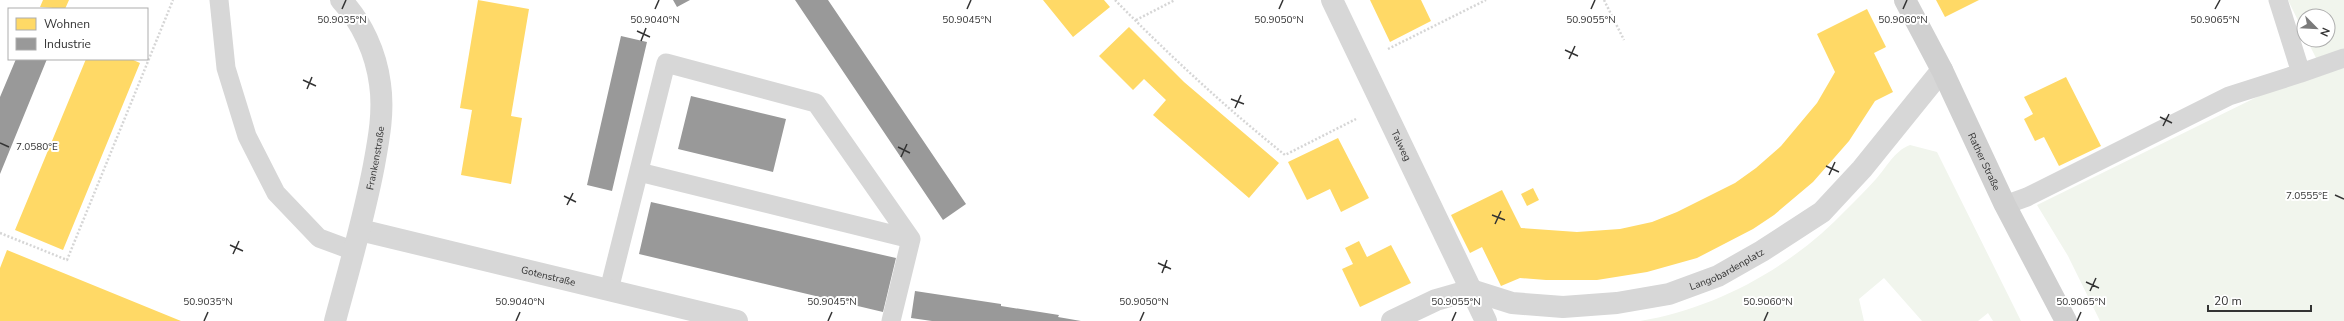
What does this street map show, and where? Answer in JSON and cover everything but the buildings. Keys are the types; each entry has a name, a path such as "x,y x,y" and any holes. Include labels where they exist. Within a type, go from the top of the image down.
{"street":[{"name":"Frankenstraße","path":"335,321 360,230 379,138 382,110 380,84 374,58 364,30 350,9 341,0"},
{"name":"Talweg","path":"1332,0 1471,290"},
{"name":"Rather Straße","path":"1905,0 1942,70 2005,205 2066,321"},
{"name":"Langobardenplatz","path":"1471,290 1512,303 1563,307 1617,303 1669,294 1718,276 1762,251 1822,212 1862,169 1942,70"},
{"name":"Gotenstraße","path":"360,230 737,321"},
{"path":"1392,321 1436,300 1471,290 1486,321"}],"lane":[{"path":"219,0 226,68 247,136 276,193 319,238 354,251"},
{"path":"2278,0 2300,73"},
{"path":"2005,205 2027,197 2229,96 2344,58"},
{"path":"609,290 666,63 816,103 911,239 891,321"},
{"path":"639,172 911,239"}],"path":[{"path":"0,233 67,260 173,0"},
{"path":"1116,0 1168,53 1238,117 1285,155 1383,105"},
{"path":"1136,20 1175,0"},
{"path":"1362,62 1486,0"},
{"path":"1604,0 1624,40"}],"shaded area":[{"path":"2288,0 2344,0 2344,321 2100,321 2068,256 2037,205 2320,66 2311,48 2336,48 2336,8 2296,8 2296,16"},
{"path":"1910,145 1937,152 2021,321 1993,321 1988,313 1978,321 1922,321 1884,278 1859,299 1864,321 1640,321 1669,315 1726,295 1752,282 1778,266 1803,249 1826,230 1873,183 1895,155"}]}
